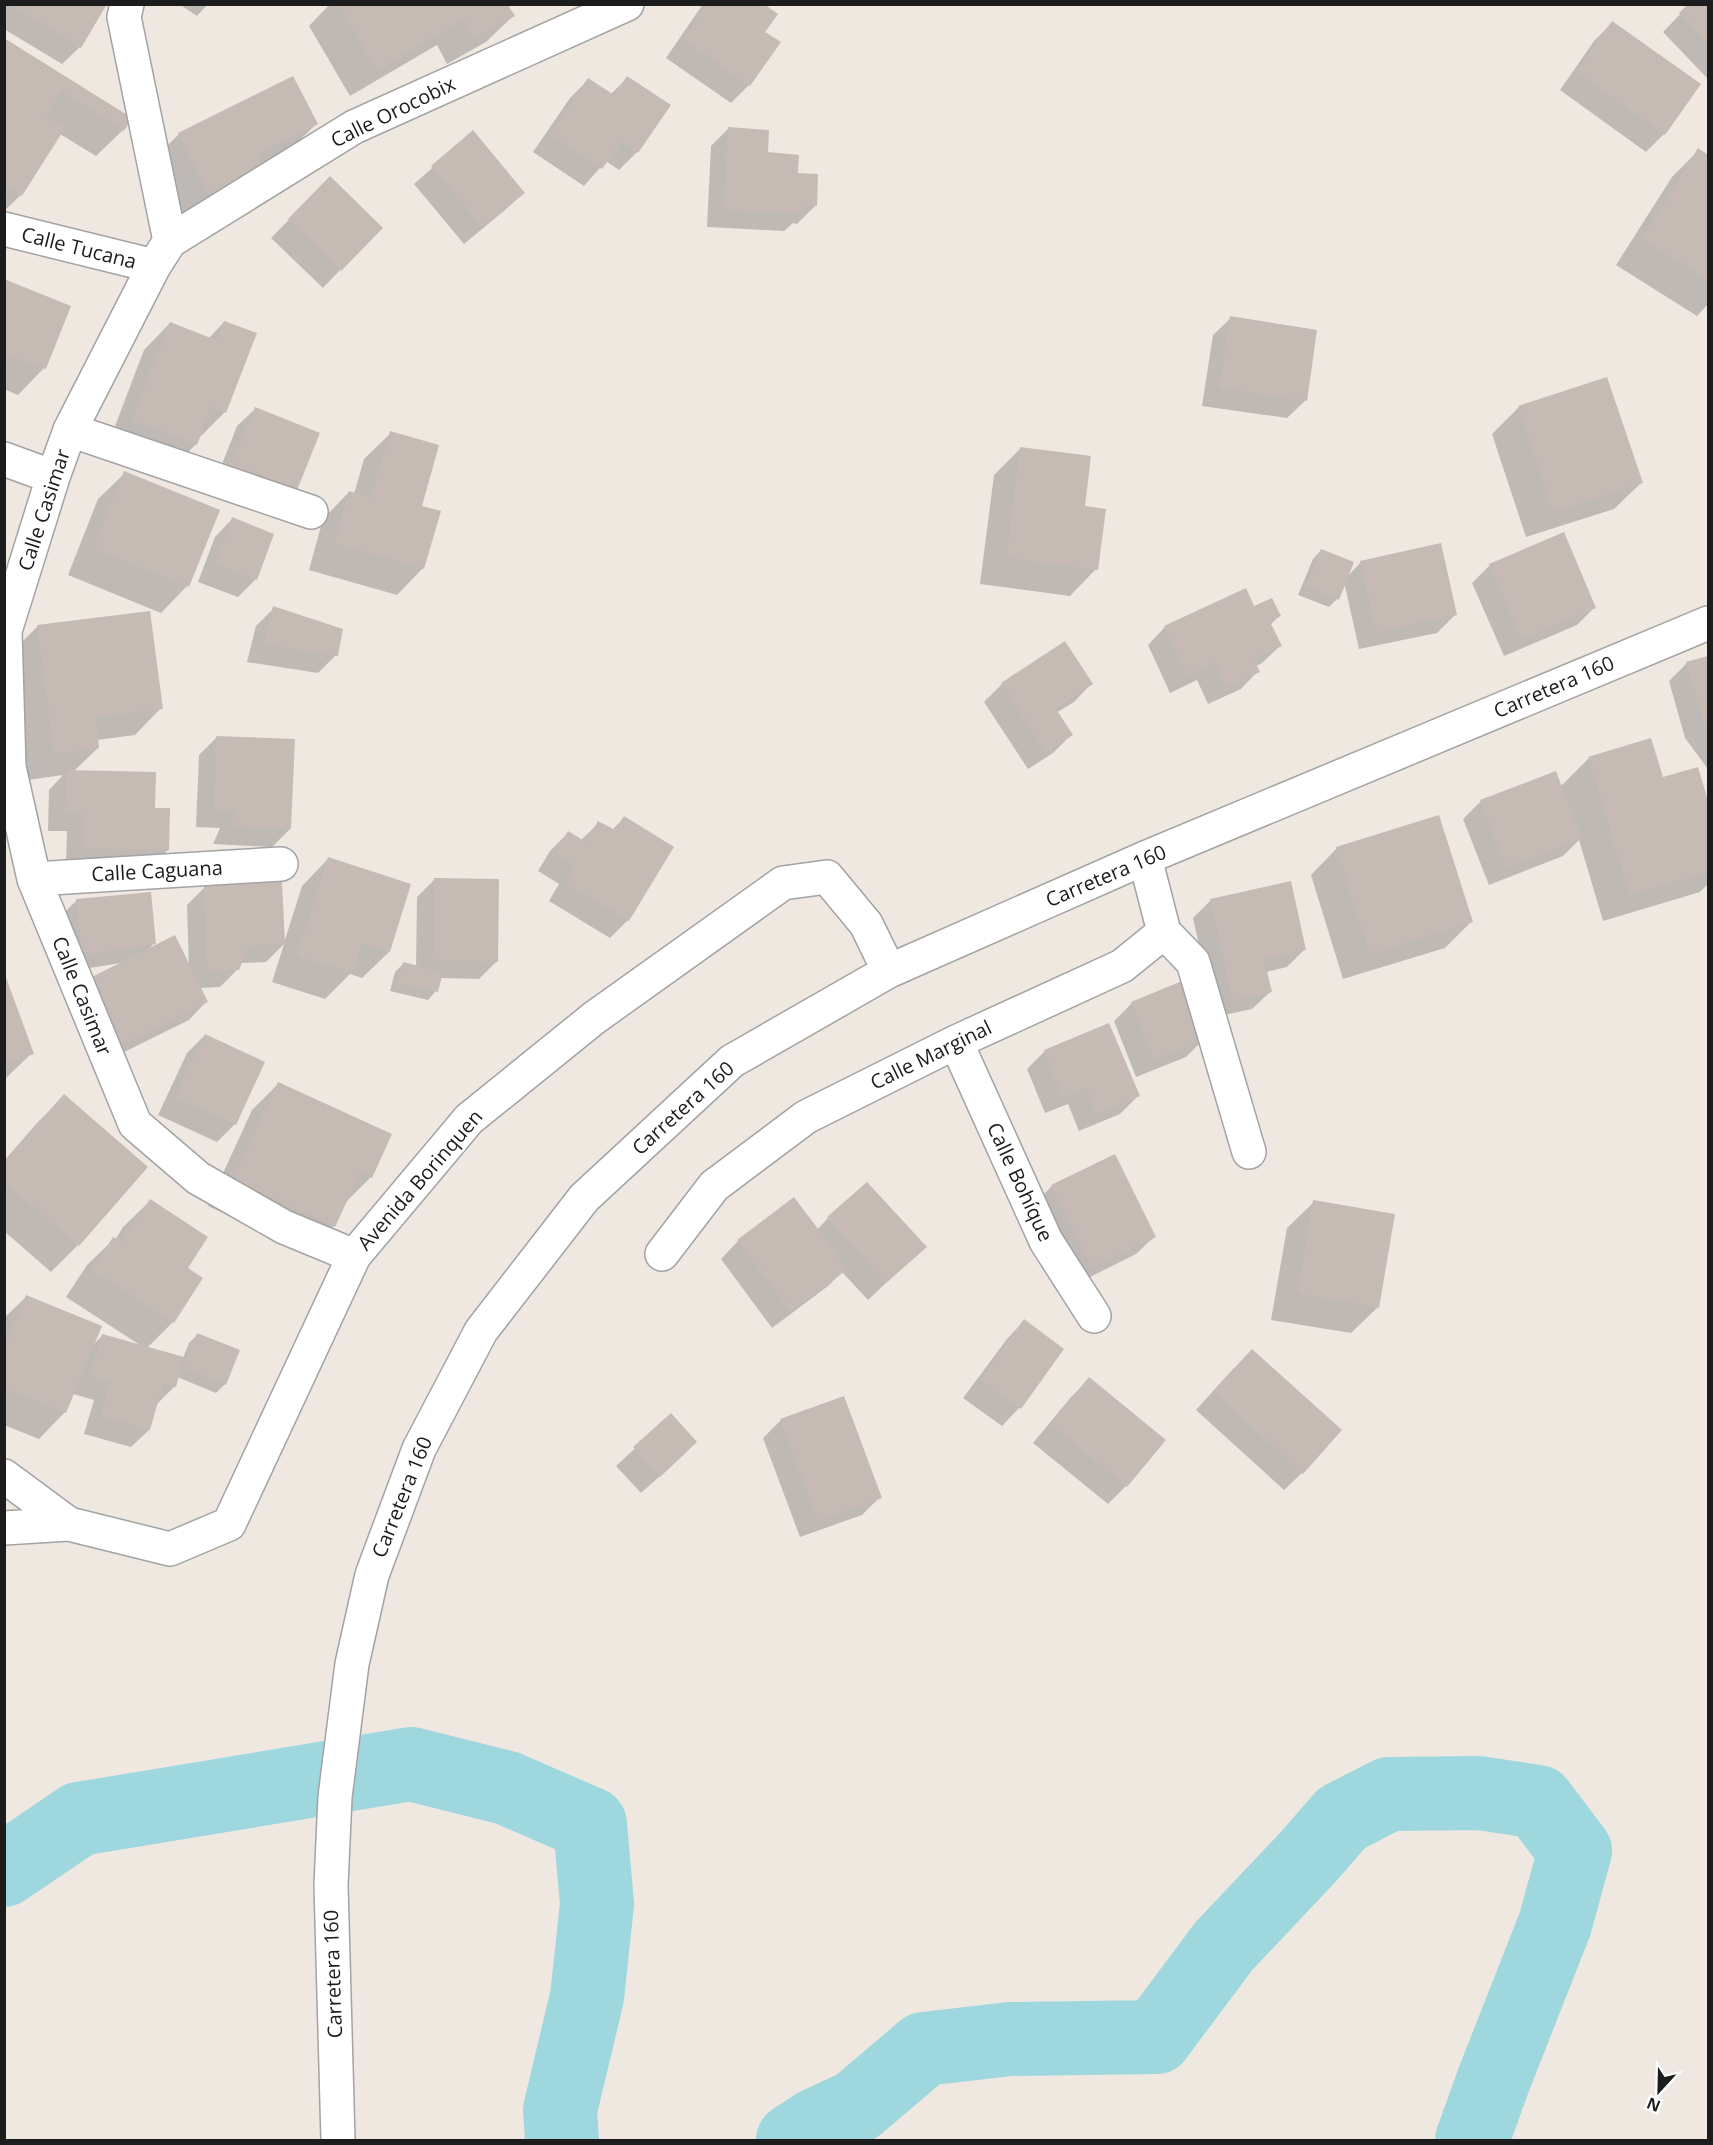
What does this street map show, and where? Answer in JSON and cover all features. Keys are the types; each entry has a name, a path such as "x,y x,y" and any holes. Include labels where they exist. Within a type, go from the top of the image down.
{"street":[{"path":"127,4 124,17 162,254"},
{"name":"Calle Orocobix","path":"162,254 354,127 627,4"},
{"name":"Calle Tucana","path":"4,230 162,254"},
{"name":"Calle Casimar","path":"162,254 70,430 5,631 7,767 34,879 135,1124 198,1178 284,1227 354,1256"},
{"path":"70,430 312,512"},
{"path":"4,459 53,477"},
{"name":"Carretera 160","path":"338,2140 331,1885 335,1797 352,1664 372,1575 419,1449 480,1331 584,1198 732,1061 889,971 1145,858 1708,623"},
{"path":"1145,858 1164,932 1193,962 1249,1152"},
{"name":"Calle Caguana","path":"34,879 281,864"},
{"name":"Avenida Borinquen","path":"4,1528 69,1524 170,1549 229,1524 354,1256 469,1119 594,1018 783,883 827,877 866,924 889,971"},
{"name":"Calle Marginal","path":"662,1254 714,1186 806,1117 956,1042 1122,966 1164,932"},
{"name":"Calle Bohíque","path":"956,1042 1046,1242 1095,1316"},
{"path":"4,1476 69,1524"}],"building":[{"path":"10,4 107,4 81,48"},
{"path":"707,4 764,4 778,14 765,32 781,42 750,86 683,40"},
{"path":"1688,4 1708,4 1708,43 1679,13"},
{"path":"339,5 508,5 515,16 474,39 464,20 377,70"},
{"path":"1612,21 1701,84 1665,135 1576,72"},
{"path":"4,38 132,118 124,131 61,91 46,116 65,128 22,196 4,184"},
{"path":"293,76 318,124 256,155 263,170 210,196 178,133"},
{"path":"627,76 671,105 638,153 622,142 602,169 550,134 588,78 614,95"},
{"path":"728,127 769,130 768,152 799,155 798,173 818,174 817,206 804,206 804,214 724,210"},
{"path":"473,130 525,193 482,227 431,166"},
{"path":"1698,148 1708,155 1708,280 1642,239"},
{"path":"330,176 383,228 341,271 288,219"},
{"path":"4,279 71,306 46,369 10,355 4,369"},
{"path":"1230,316 1317,330 1307,401 1219,388"},
{"path":"224,321 257,333 226,413 211,407 197,445 132,420 170,322 216,340"},
{"path":"1607,377 1643,483 1553,512 1518,406"},
{"path":"255,407 320,433 295,495 229,469"},
{"path":"390,431 439,445 422,506 441,511 424,569 334,543 349,491 371,497"},
{"path":"1020,447 1091,456 1085,506 1106,509 1098,570 1006,558"},
{"path":"124,471 220,510 189,587 93,548"},
{"path":"232,517 274,534 257,580 215,564"},
{"path":"1564,532 1596,608 1522,640 1489,564"},
{"path":"1441,543 1457,615 1376,632 1360,561"},
{"path":"1321,549 1354,562 1339,600 1306,586"},
{"path":"1246,588 1254,606 1272,598 1281,616 1270,622 1282,646 1254,659 1260,672 1226,688 1215,663 1188,676 1164,626"},
{"path":"273,606 343,629 338,656 264,645"},
{"path":"150,611 163,709 96,717 99,748 54,754 37,625"},
{"path":"1065,641 1093,684 1056,709 1073,735 1046,752 1001,683"},
{"path":"1708,656 1708,728 1703,720 1686,662"},
{"path":"216,736 295,739 291,829 230,826 236,811 214,810"},
{"path":"1651,738 1663,777 1698,767 1708,801 1708,872 1630,895 1588,757"},
{"path":"66,770 156,772 155,808 170,808 169,850 84,849 84,814 65,814"},
{"path":"1556,771 1582,839 1507,868 1480,800"},
{"path":"1439,815 1473,922 1370,954 1336,847"},
{"path":"624,816 674,847 629,921 566,883 576,866 555,853 568,831 586,842 598,821 615,830"},
{"path":"328,857 411,884 390,952 362,944 353,973 297,956"},
{"path":"434,878 499,879 498,962 433,960"},
{"path":"1291,881 1306,950 1264,959 1272,992 1233,1001 1210,899"},
{"path":"282,882 285,944 249,946 239,970 207,971 204,885"},
{"path":"151,892 156,944 82,955 76,899"},
{"path":"175,935 208,1002 122,1045 88,979"},
{"path":"403,962 443,972 438,992 398,983"},
{"path":"4,972 34,1054 4,1064"},
{"path":"1182,981 1205,1040 1154,1060 1131,1002"},
{"path":"1109,1023 1140,1096 1096,1115 1086,1088 1063,1097 1044,1050"},
{"path":"205,1034 265,1062 236,1125 175,1097"},
{"path":"278,1082 392,1134 372,1178 360,1173 335,1227 233,1179"},
{"path":"64,1094 148,1167 79,1246 4,1182 4,1162"},
{"path":"1115,1154 1156,1237 1092,1268 1051,1185"},
{"path":"867,1182 927,1247 886,1283 827,1217"},
{"path":"794,1197 848,1269 791,1311 737,1240"},
{"path":"150,1199 208,1237 188,1268 203,1278 174,1323 92,1270 113,1237 122,1242"},
{"path":"1313,1200 1395,1214 1379,1308 1297,1293"},
{"path":"26,1295 102,1326 66,1413 4,1388 4,1348"},
{"path":"1024,1319 1064,1349 1021,1409 980,1380"},
{"path":"197,1333 240,1350 226,1385 183,1368"},
{"path":"102,1334 184,1357 176,1387 163,1384 150,1430 101,1416 110,1382 90,1376"},
{"path":"1252,1349 1342,1430 1303,1474 1213,1391"},
{"path":"1089,1377 1166,1440 1127,1487 1050,1424"},
{"path":"844,1396 882,1498 818,1521 780,1419"},
{"path":"671,1413 697,1442 660,1477 633,1447"}],"waterway":[{"path":"4,1870 79,1819 411,1764 507,1788 590,1824 597,1904 587,1997 560,2110 562,2140"},
{"path":"793,2140 816,2125 857,2106 924,2049 1010,2039 1156,2037 1224,1946 1342,1818 1389,1794 1479,1793 1538,1802 1575,1851 1555,1924 1472,2140"}]}
